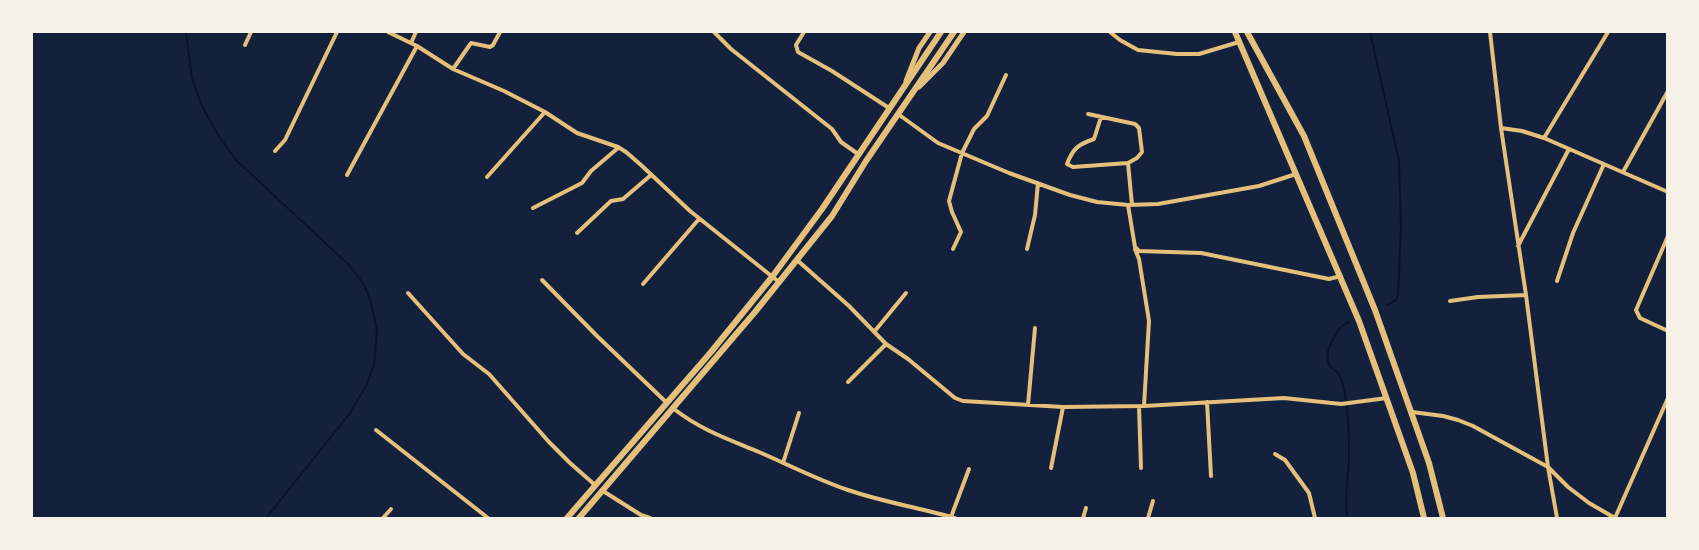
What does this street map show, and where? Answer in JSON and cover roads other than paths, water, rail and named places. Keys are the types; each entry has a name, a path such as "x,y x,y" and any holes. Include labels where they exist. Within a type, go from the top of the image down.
{"main road":[{"path":"567,519 772,277 822,209 941,32"},
{"path":"579,519 674,409 832,216 866,161 954,32"},
{"path":"1234,32 1359,321 1413,473 1424,519"},
{"path":"1247,32 1304,136 1375,310 1430,463 1443,519"}],"street":[{"path":"245,45 251,32"},
{"path":"275,151 285,140 337,32"},
{"path":"388,32 417,46 453,69 545,112 577,133 618,147 632,157 699,219 779,282"},
{"path":"411,43 416,32"},
{"path":"453,69 471,43 490,47 500,32"},
{"path":"714,32 749,64 832,129 841,142 858,154"},
{"path":"804,32 796,45 798,52 889,108"},
{"path":"904,86 928,32"},
{"path":"913,92 943,63 964,32"},
{"path":"1110,32 1138,50 1177,54 1199,54 1239,42"},
{"path":"1544,138 1608,32"},
{"path":"1491,33 1501,128 1557,519"},
{"path":"347,175 417,46"},
{"path":"953,249 962,232 949,201 962,153 974,129 987,116 1006,75"},
{"path":"1623,172 1668,91"},
{"path":"487,177 545,112"},
{"path":"898,114 938,143 1038,183 1088,200 1130,205 1158,204 1259,186 1296,174"},
{"path":"1088,114 1135,124 1138,128 1142,152 1128,163 1073,167 1067,164 1074,150 1080,144 1095,137 1101,117"},
{"path":"1501,128 1522,131 1544,138 1668,192"},
{"path":"533,208 582,183 591,171 618,147"},
{"path":"1518,247 1569,148"},
{"path":"1128,163 1135,249 1139,259 1149,321 1142,406 1141,468"},
{"path":"1557,281 1574,233 1604,164"},
{"path":"577,233 611,201 623,200 651,174"},
{"path":"1027,249 1035,215 1038,183"},
{"path":"643,284 699,219"},
{"path":"1668,236 1636,310 1642,320 1668,331"},
{"path":"1135,249 1142,252 1200,253 1329,279 1341,276"},
{"path":"797,260 849,306 886,344 955,398 963,401 1063,407 1142,406 1292,398 1341,404 1387,398"},
{"path":"542,280 667,403"},
{"path":"408,292 463,354 489,374 549,442 595,485"},
{"path":"874,332 906,293"},
{"path":"1450,302 1478,297 1526,295"},
{"path":"1028,405 1035,328"},
{"path":"848,382 886,344"},
{"path":"1412,412 1443,416 1473,426 1548,467 1582,497 1615,519 1668,398"},
{"path":"1207,402 1211,476"},
{"path":"1051,468 1063,407"},
{"path":"674,409 696,425 729,441 850,491 953,518 969,469"},
{"path":"783,463 799,413"},
{"path":"376,430 488,519"},
{"path":"1275,454 1285,460 1309,493 1315,519"},
{"path":"603,491 650,519"},
{"path":"1148,519 1153,501"},
{"path":"1083,519 1086,508"},
{"path":"383,519 391,509"}],"waterway":[{"path":"186,32 192,78 201,104 218,135 236,160 350,266 365,286 377,330 374,365 367,384 350,413 266,518"},
{"path":"1370,32 1399,161 1401,227 1398,295 1396,300 1388,305"},
{"path":"1347,518 1349,454 1344,387 1338,374 1329,365 1328,351 1333,339 1348,322"}]}
